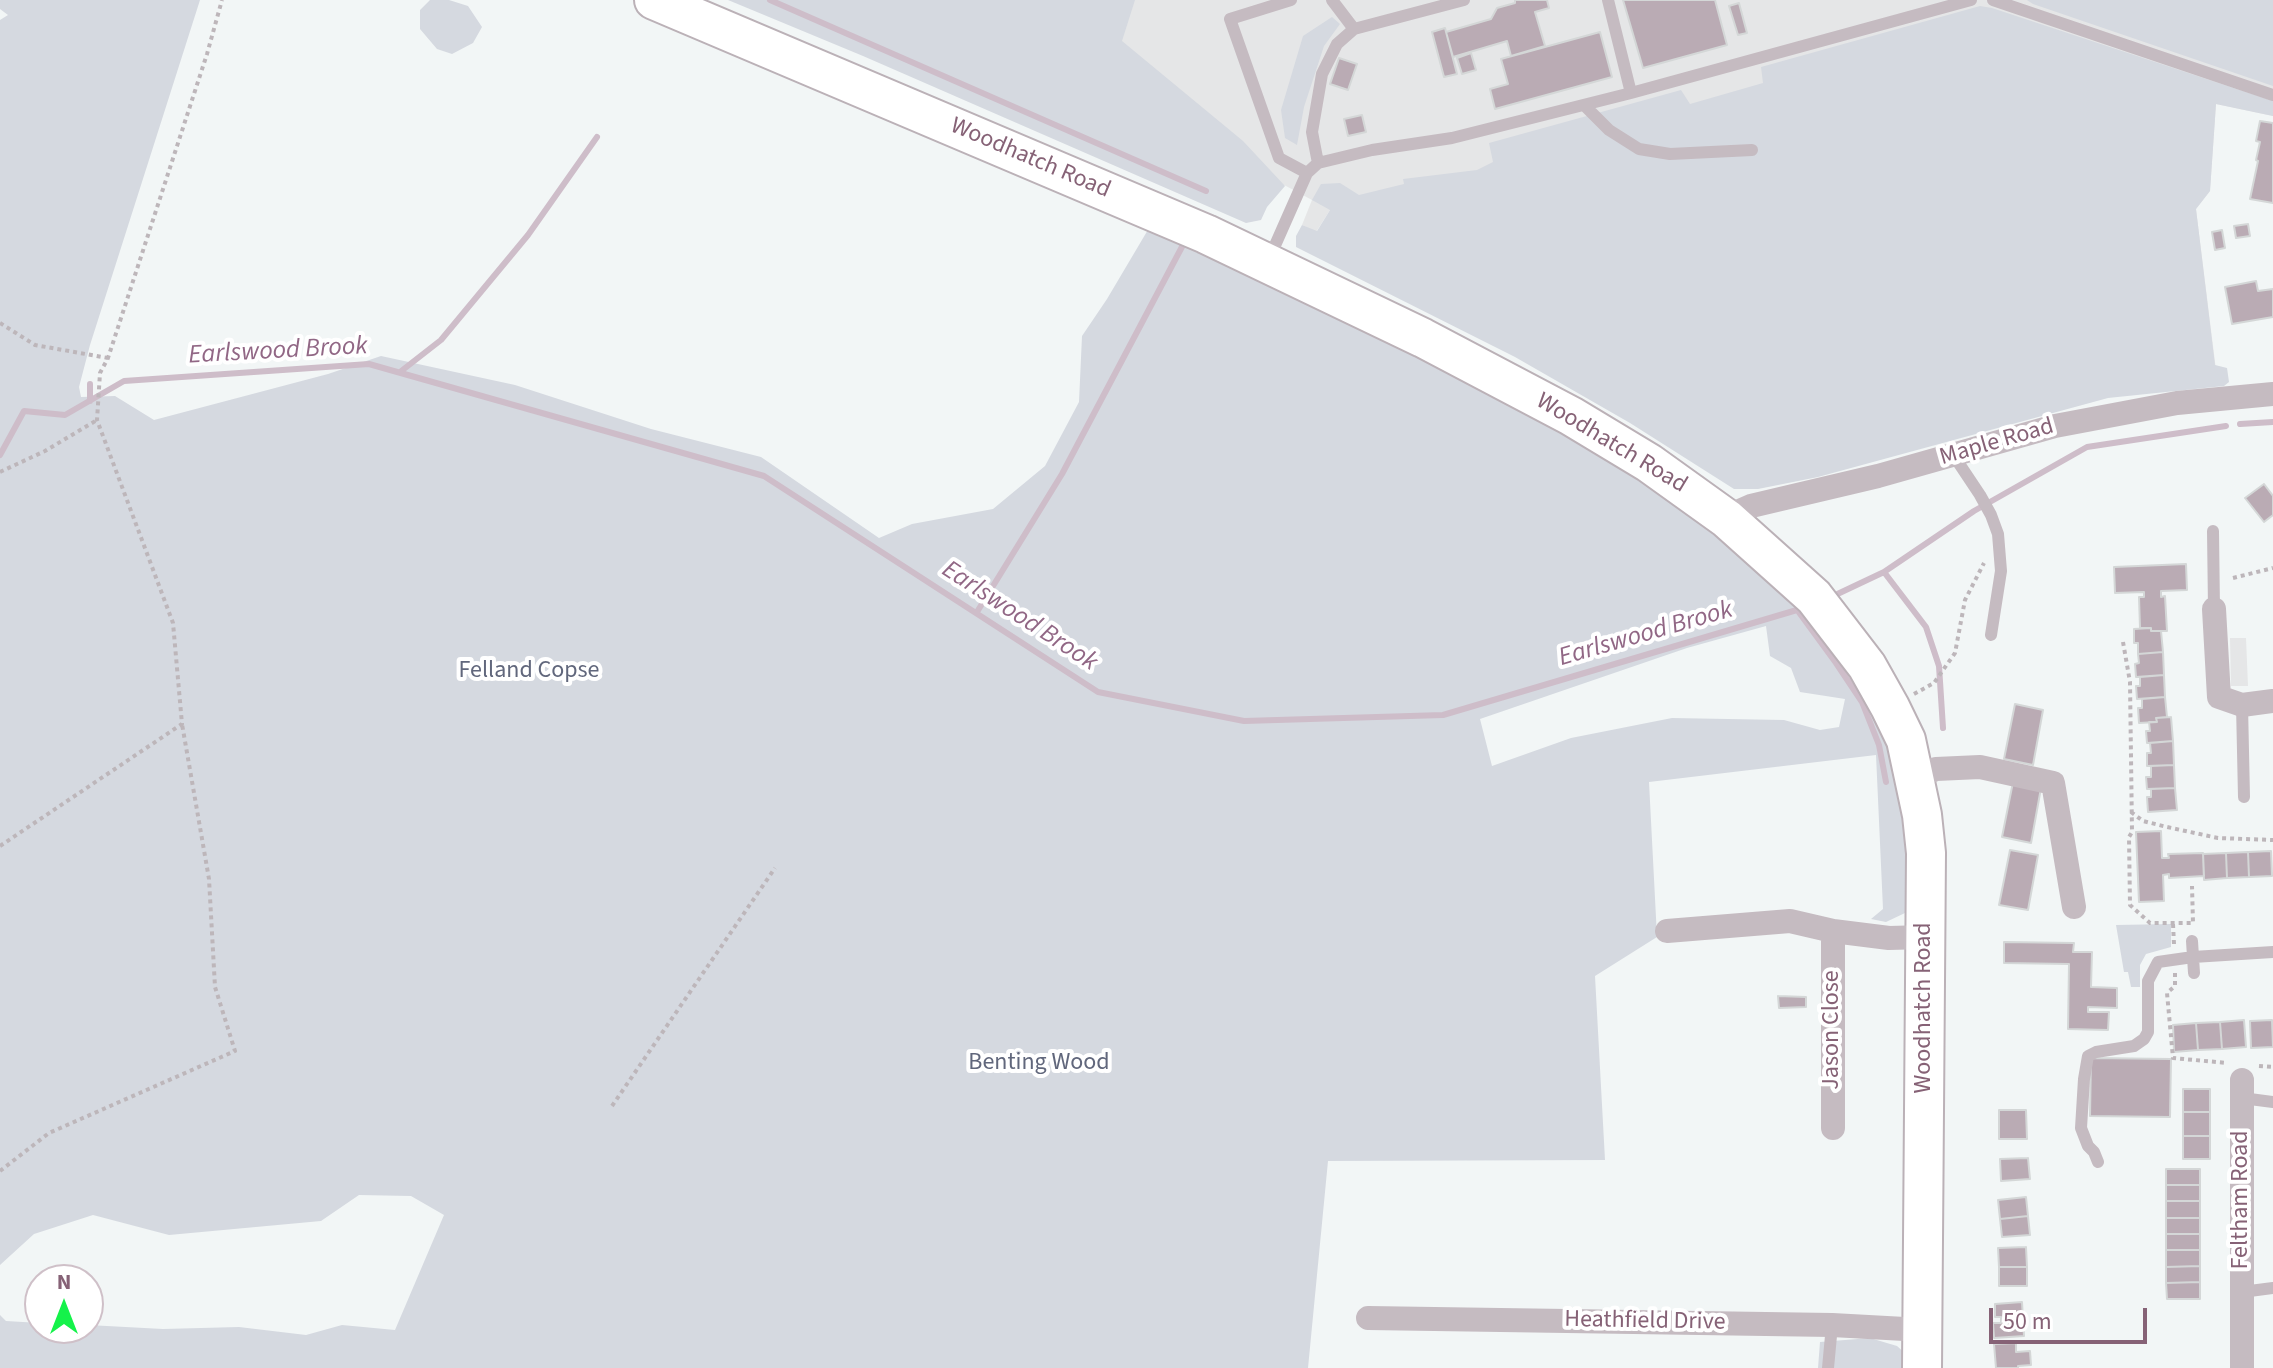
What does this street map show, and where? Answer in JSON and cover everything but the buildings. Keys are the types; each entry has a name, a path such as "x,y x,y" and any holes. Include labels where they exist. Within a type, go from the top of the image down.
{"main road":[{"name":"Woodhatch Road","path":"654,0 1206,234 1423,338 1571,416 1649,463 1727,519 1822,607 1867,666 1906,740 1915,777 1926,853 1922,1368"}],"street":[{"name":"Maple Road","path":"1727,519 1751,506 1954,456 2055,426 2177,403 2273,394"},
{"path":"2214,609 2219,697 2242,705 2273,701"},
{"path":"1915,777 1936,769 1980,767 2053,783 2074,907"},
{"path":"1667,931 1790,921 1833,931 1889,938 1926,937"},
{"name":"Jason Close","path":"1833,931 1833,1128"},
{"name":"Feltham Road","path":"2242,1077 2242,1368"},
{"name":"Heathfield Drive","path":"1368,1318 1832,1325 1923,1330"}],"lane":[{"path":"1291,0 1230,19 1279,158 1307,173"},
{"path":"1332,0 1354,29"},
{"path":"1318,163 1312,132 1322,74 1337,44 1354,29 1464,0"},
{"path":"1608,0 1631,93"},
{"path":"1267,262 1307,173 1318,163 1372,150 1452,138 1631,93 1971,0"},
{"path":"1993,0 2273,95"},
{"path":"1584,105 1609,130 1639,149 1670,154 1752,150"},
{"path":"1954,456 1980,495 1998,534 2001,571 1991,635"},
{"path":"2213,531 2214,609"},
{"path":"2242,705 2244,797"},
{"path":"2192,941 2194,973"},
{"path":"2098,1162 2081,1128 2088,1056 2134,1046 2144,1039 2148,1032 2147,990 2150,974 2158,962 2273,952"},
{"path":"2242,1077 2273,1102"},
{"path":"2242,1292 2273,1288"},
{"path":"1828,1368 1832,1325"}],"path":[{"path":"0,1171 49,1133 235,1051 215,987 209,879 182,724 173,623 97,420 100,373 108,358 222,0"},
{"path":"0,323 35,345 108,358"},
{"path":"0,472 45,451 97,420"},
{"path":"1934,683 1955,653 1965,600 1998,534"},
{"path":"2233,578 2273,568"},
{"path":"2123,642 2130,682 2130,905 2150,923 2193,923 2192,886"},
{"path":"0,846 182,724"},
{"path":"2131,812 2143,821 2192,833 2218,838 2273,840"},
{"path":"612,1106 775,868"},
{"path":"2173,924 2175,986 2167,993 2173,1058 2242,1077 2273,1067"}],"shaded area":[{"path":"789,0 2186,0 2273,28 2273,116 2216,104 2210,191 2196,209 2216,370 1330,210 1316,232 1302,225 1312,200 1286,186"},
{"path":"2230,638 2246,638 2248,686 2231,686"}],"green space":[{"path":"0,0 200,0 90,345 79,387 81,397 115,396 154,420 328,374 381,356 515,385 651,429 761,457 879,538 912,524 993,509 1045,466 1079,402 1082,336 1152,223 1618,454 1732,535 1810,615 1867,689 1900,779 1911,891 1905,913 1886,922 1871,919 1883,909 1876,755 1649,782 1657,937 1595,976 1605,1160 1328,1161 1308,1368 0,1368 0,1315 6,1321 24,1322 24,1344 104,1344 104,1326 163,1329 239,1327 306,1335 342,1325 395,1330 444,1215 411,1196 359,1195 321,1221 169,1235 93,1215 34,1234 0,1265 0,20 8,15 0,9","holes":["1766,626 1770,656 1791,668 1800,692 1845,699 1839,727 1820,730 1784,720 1672,718 1571,738 1492,766 1480,719 1687,648"]},
{"path":"430,0 449,0 468,6 482,27 473,43 452,54 437,49 420,29 420,10"},
{"path":"728,0 1135,0 1122,41 1243,141 1285,186 1267,207 1261,220 1246,223"},
{"path":"2027,0 2273,0 2273,86 2033,4"},
{"path":"1980,6 2273,101 2273,116 2216,104 2210,191 2196,209 2215,365 2227,368 2229,382 2224,386 2108,398 1818,477 1758,489 1734,489 1630,423 1515,357 1296,247 1296,236 1302,225 1317,231 1330,210 1312,200 1321,184 1340,183 1359,195 1404,184 1403,179 1477,170 1493,162 1489,143 1681,90 1690,104 1763,83 1761,67"},
{"path":"1332,17 1340,24 1324,46 1304,107 1297,145 1285,138 1281,110 1303,36"},
{"path":"2171,924 2171,947 2146,954 2140,965 2140,987 2131,987 2128,972 2124,972 2116,925"},
{"path":"1870,1338 1897,1346 1907,1355 1910,1368 1818,1368 1820,1342"}],"waterway":[{"path":"770,0 1206,191"},
{"path":"400,372 441,340 528,235 597,137"},
{"path":"977,612 1062,474 1184,243"},
{"name":"Earlswood Brook","path":"0,455 24,411 65,415 124,381 369,364 764,476 1098,692 1244,721 1443,715 1807,607"},
{"path":"90,384 90,401"},
{"path":"2240,424 2273,422"},
{"name":"Earlswood Brook","path":"1829,598 1884,572 1974,511 2087,447 2226,426"},
{"path":"1884,572 1926,627 1939,666 1943,728"},
{"path":"1798,611 1862,702 1879,745 1886,782"}],"park label":[{"name":"Felland Copse","path":"529,672"},
{"name":"Benting Wood","path":"1039,1064"}]}
